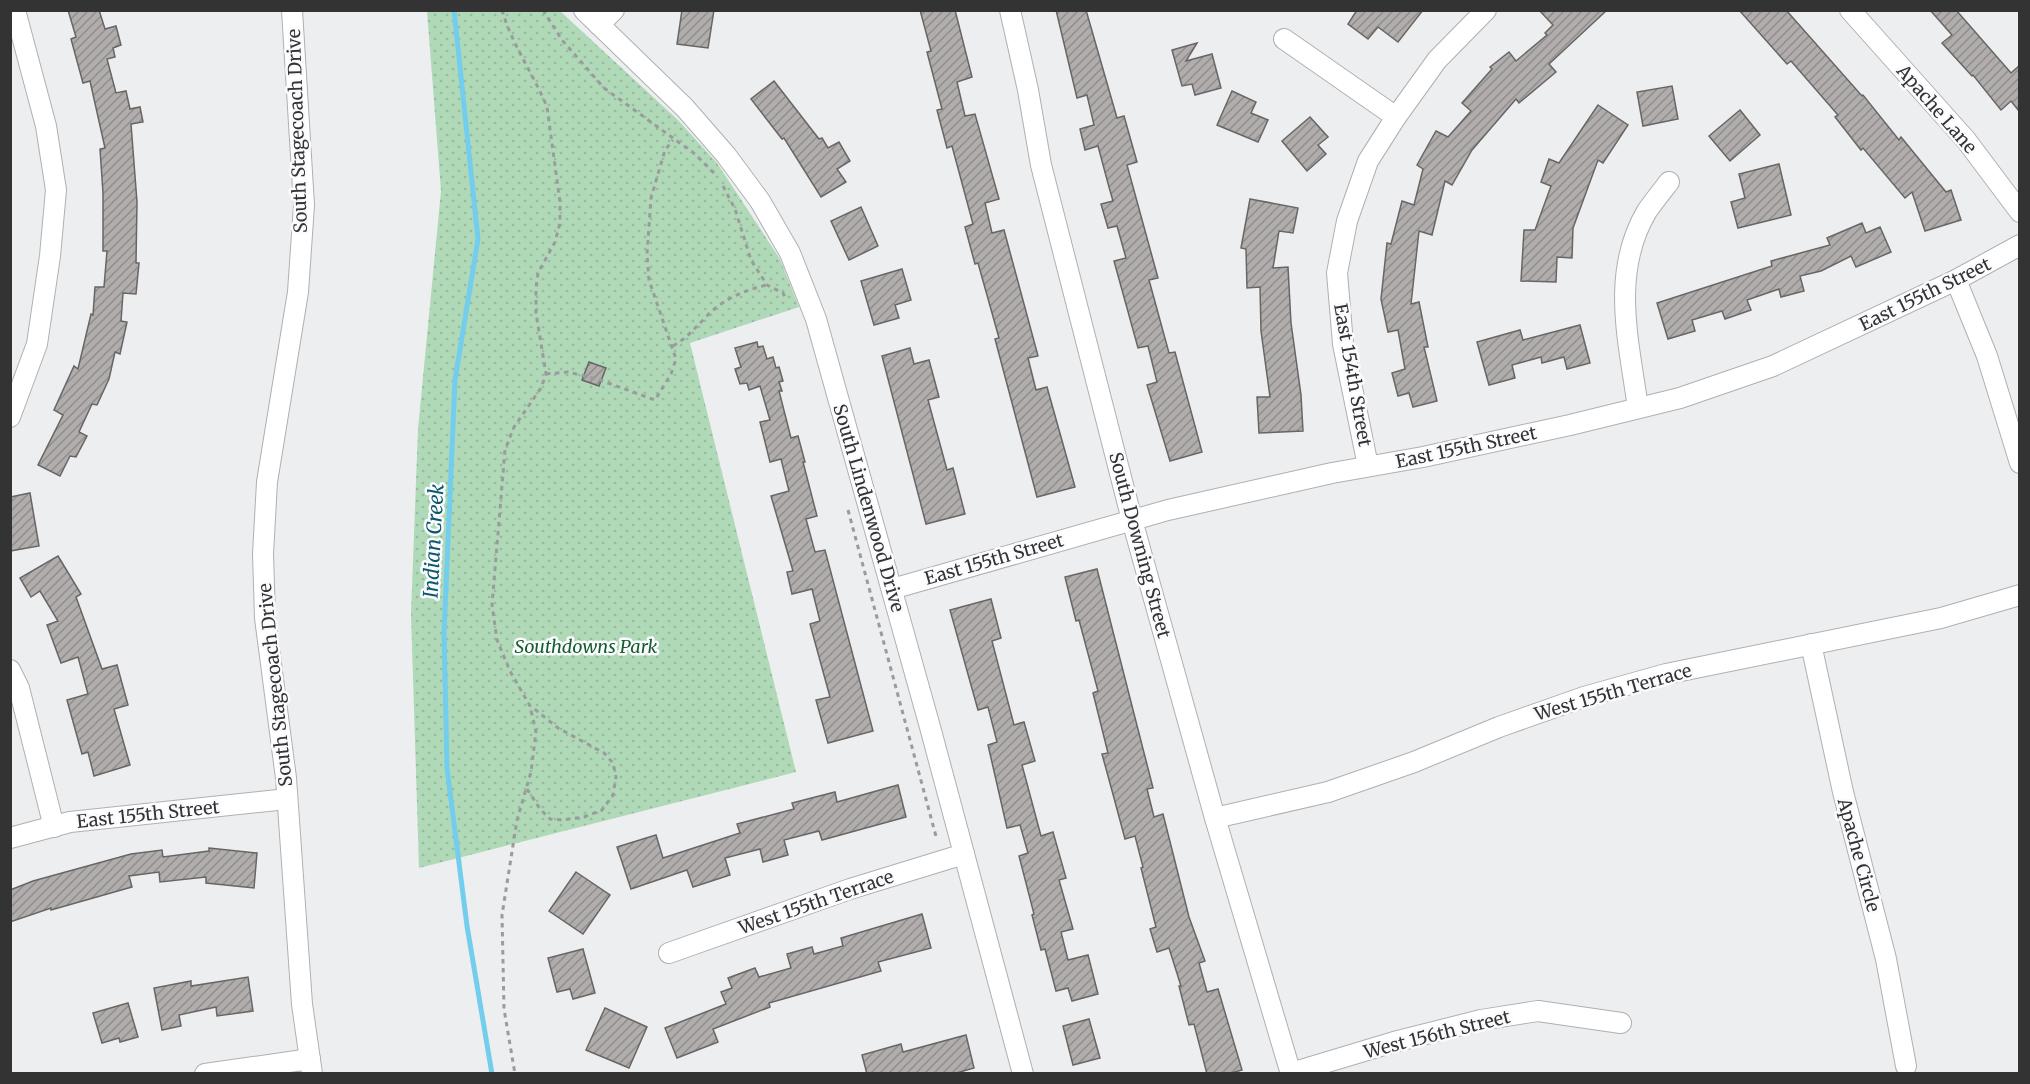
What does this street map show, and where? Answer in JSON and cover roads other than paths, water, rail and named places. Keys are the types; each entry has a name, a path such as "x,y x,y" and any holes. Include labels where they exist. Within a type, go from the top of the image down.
{"street":[{"path":"10,417 37,344 50,256 56,190 46,126 15,10"},
{"name":"South Stagecoach Drive","path":"292,10 304,206 298,292 267,482 263,554 265,618 275,685 287,799 302,1004 311,1066"},
{"name":"South Lindenwood Drive","path":"584,10 685,108 726,154 760,201 790,253 816,319 892,589 1023,1074"},
{"path":"599,25 614,10"},
{"name":"South Downing Street","path":"1010,10 1028,90 1041,165 1132,520 1215,818 1291,1073"},
{"name":"East 154th Street","path":"1368,466 1343,344 1337,273 1347,221 1368,161 1396,117 1437,60 1486,10"},
{"name":"Apache Lane","path":"1850,10 1966,140 2019,212"},
{"path":"1284,39 1396,117"},
{"path":"1638,408 1624,310 1626,266 1647,213 1669,182"},
{"name":"East 155th Street","path":"892,589 1132,520 1332,473 1423,457 1570,426 1680,398 1773,366 1956,280 2019,245"},
{"path":"1956,280 1987,356 2019,463"},
{"name":"West 155th Terrace","path":"1215,818 1328,792 1414,762 1499,727 1594,694 1666,674 1941,618 2019,596"},
{"name":"Apache Circle","path":"1811,644 1843,792 1886,960 1906,1066"},
{"path":"10,670 19,688 54,827"},
{"name":"East 155th Street","path":"10,838 70,822 287,799"},
{"name":"West 155th Terrace","path":"669,953 850,889 964,854"},
{"name":"West 156th Street","path":"1291,1073 1394,1042 1481,1020 1538,1011 1621,1023"},
{"path":"205,1074 311,1066"}],"waterway":[{"name":"Indian Creek","path":"454,10 478,239 455,380 444,633 447,768 467,926 492,1074"}],"park label":[{"name":"Southdowns Park","path":"586,646"}]}
